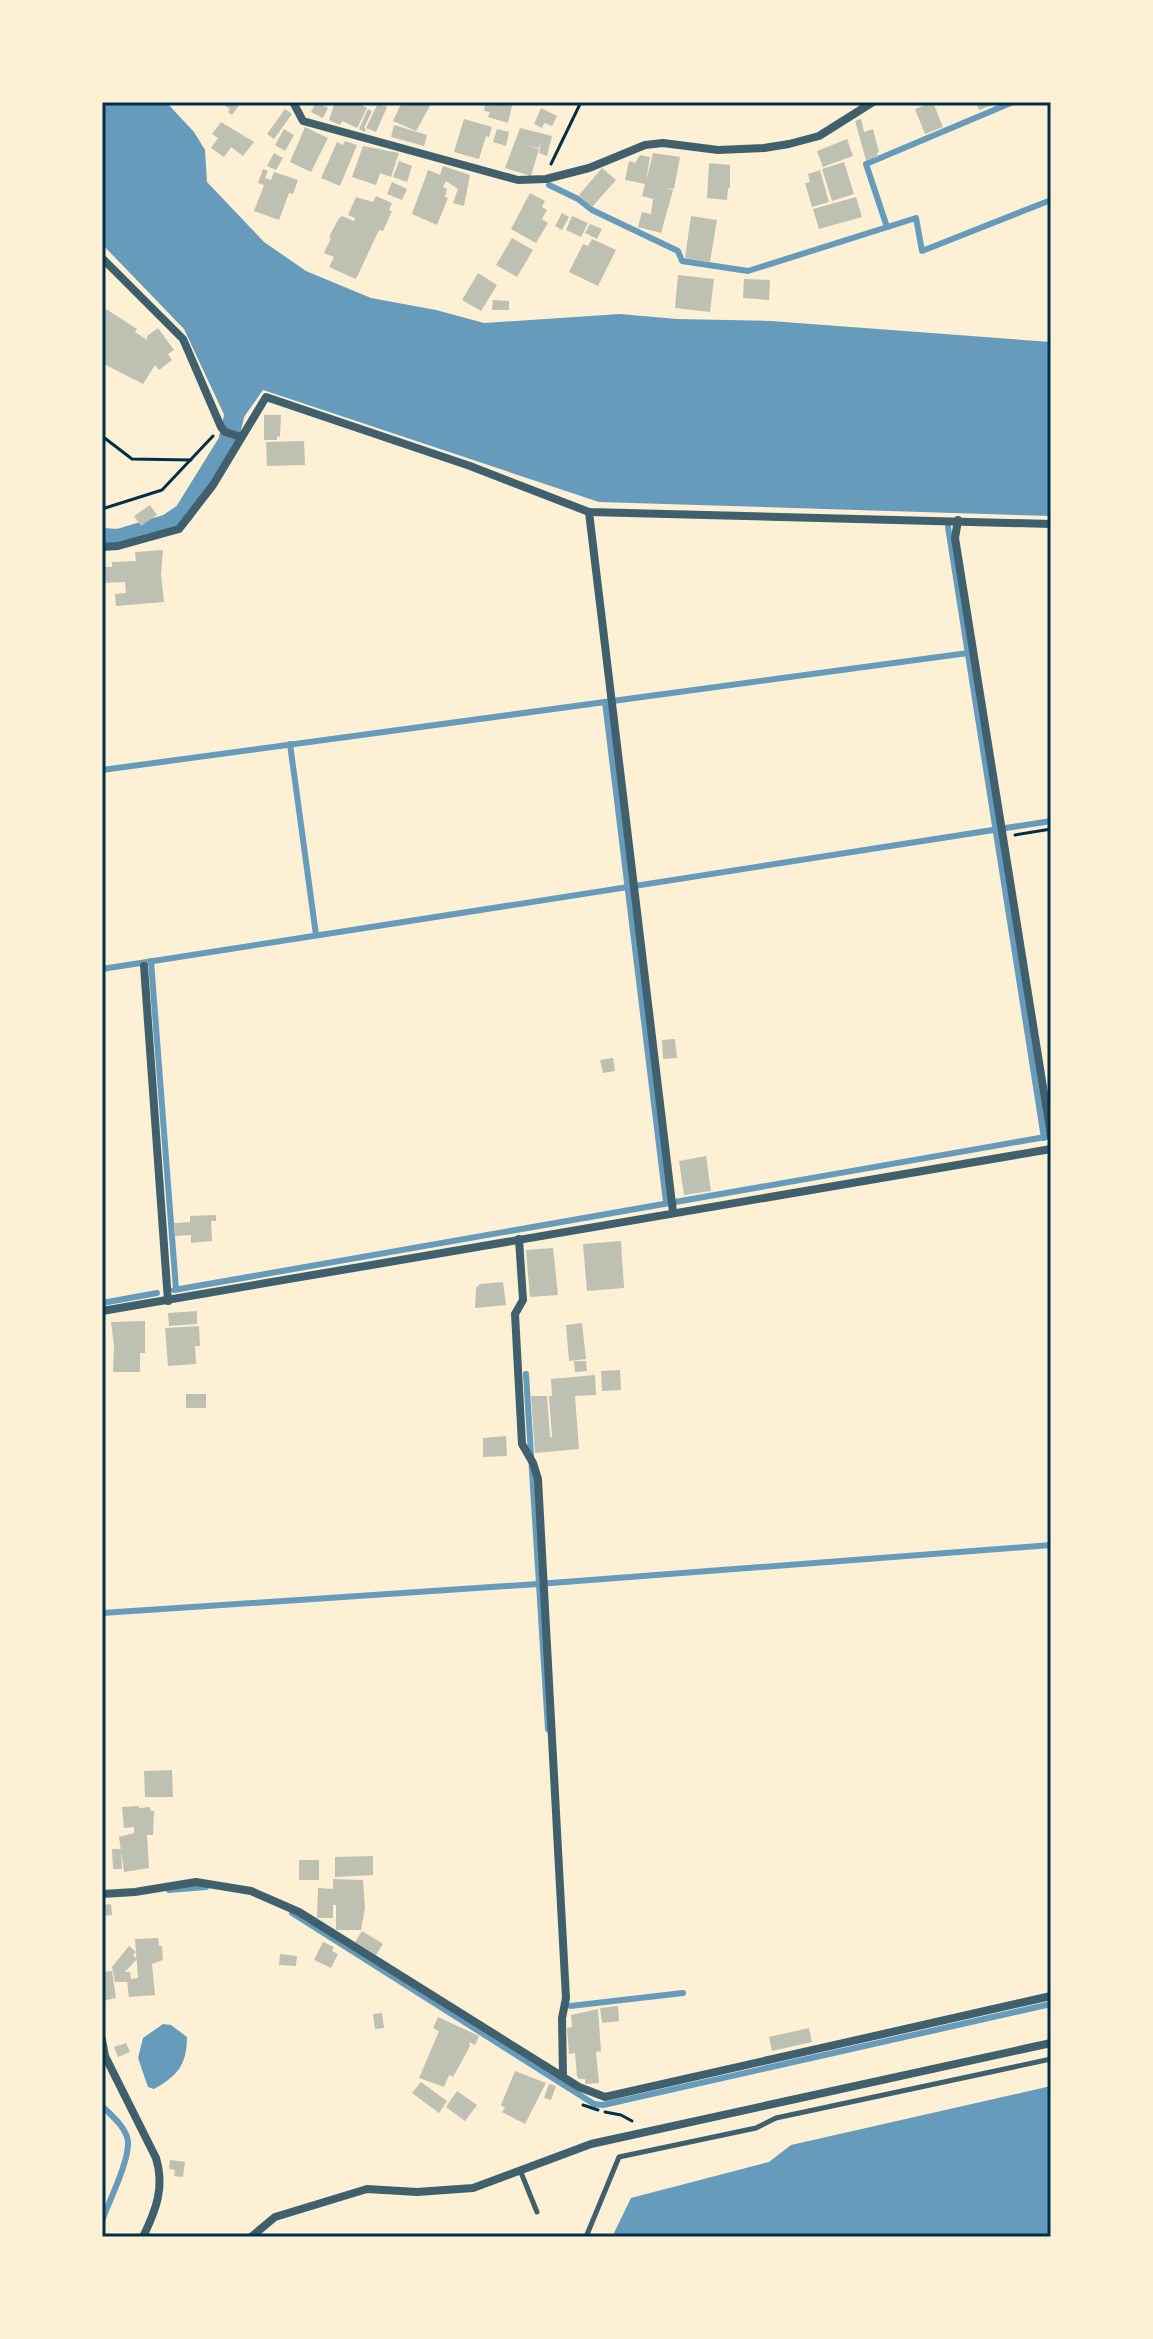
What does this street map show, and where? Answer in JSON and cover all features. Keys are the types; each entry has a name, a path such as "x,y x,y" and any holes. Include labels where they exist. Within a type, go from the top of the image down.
{"street":[{"path":"293,102 303,121 518,180 546,179 589,168 645,145 677,143 701,148 745,150 789,144 819,136 873,102"},
{"path":"102,258 183,339 223,430 238,436"},
{"path":"102,547 118,546 179,529 213,485 238,436 266,397 470,466 589,512 1051,524"},
{"path":"589,512 673,1205"},
{"path":"958,520 955,538 1051,1135"},
{"path":"144,966 168,1301"},
{"path":"102,1311 519,1239 673,1205 1051,1149"},
{"path":"519,1239 523,1300 515,1314 522,1444 538,1479 545,1590 566,1998 562,2018 563,2076"},
{"path":"102,1894 196,1882 251,1891 299,1912 579,2087 605,2097 1051,1996"},
{"path":"102,2040 105,2056 161,2174 159,2199 143,2237"},
{"path":"251,2237 275,2217 367,2189 417,2192 473,2188 591,2144 1051,2043"}],"lane":[{"path":"586,2237 619,2157 756,2128 776,2118 1051,2059"},
{"path":"520,2170 537,2212"}],"path":[{"path":"546,179 555,153 581,102"},
{"path":"102,509 162,490 223,430"},
{"path":"102,436 132,459 191,460"},
{"path":"1002,831 1051,829"},
{"path":"580,2097 581,2104 589,2108 621,2115 649,2130"}],"water":[{"path":"102,102 166,102 194,132 205,150 207,182 264,242 306,271 371,298 484,323 620,314 771,321 1051,342 1051,516 599,502 263,390 239,424 227,421 184,329 102,244"},
{"path":"163,2024 171,2025 187,2037 187,2047 179,2069 154,2089 148,2087 138,2058 143,2038"},
{"path":"1051,2086 1051,2237 612,2237 631,2198 769,2162 791,2145"}],"building":[{"path":"226,102 241,102 232,115 224,105"},
{"path":"316,102 328,108 323,118 311,112"},
{"path":"335,102 355,102 367,108 357,128 342,121 340,125 329,120"},
{"path":"402,102 432,102 416,131 393,121"},
{"path":"478,102 513,102 508,123 488,117 490,112 484,111 485,105"},
{"path":"933,102 943,127 925,134 915,109"},
{"path":"976,102 1001,102 979,110"},
{"path":"378,103 387,107 376,132 366,128"},
{"path":"541,108 557,116 552,126 544,123 542,128 534,124"},
{"path":"285,109 292,114 274,139 267,134"},
{"path":"368,109 372,111 365,132 359,129"},
{"path":"464,119 492,127 479,159 454,152"},
{"path":"861,119 864,132 873,129 878,157 866,160 855,121"},
{"path":"221,122 254,142 243,156 231,147 224,157 211,148 218,138 212,134"},
{"path":"394,125 427,135 424,146 391,137"},
{"path":"305,127 328,138 311,172 290,162"},
{"path":"520,128 552,136 547,156 539,153 541,142 539,148 526,145 539,149 531,176 505,168"},
{"path":"284,129 294,135 285,151 275,145"},
{"path":"497,129 509,132 506,146 493,142"},
{"path":"847,139 853,156 823,167 817,151"},
{"path":"345,141 357,145 340,186 321,178 337,142 343,145"},
{"path":"363,146 399,153 391,177 380,173 376,185 352,177"},
{"path":"274,153 283,158 276,170 267,166"},
{"path":"653,153 680,157 674,189 664,188 673,190 661,233 638,227 642,212 651,214 653,199 642,196 645,184 625,180 629,161 635,163 640,155 650,157 646,181"},
{"path":"399,161 412,166 407,182 393,177"},
{"path":"844,162 854,194 832,201 822,169"},
{"path":"709,163 730,165 727,200 707,198"},
{"path":"443,166 470,175 464,206 453,203 458,189 446,181 443,187 447,189 445,197 448,198 437,225 412,214 428,170 440,175"},
{"path":"602,168 616,180 592,207 579,195"},
{"path":"263,169 268,171 265,178 271,180 274,172 298,180 293,194 289,193 279,220 254,211 264,185 258,183"},
{"path":"820,170 829,202 812,207 805,183 810,182 808,174"},
{"path":"392,182 407,189 402,200 387,194"},
{"path":"530,193 545,201 542,207 547,210 542,219 548,223 536,243 511,229"},
{"path":"376,196 392,203 389,210 392,211 383,231 379,230 356,279 329,267 334,257 324,253 339,218 342,216 354,221 355,218 348,215 356,197 373,202"},
{"path":"856,197 862,217 819,229 813,209"},
{"path":"562,213 569,217 562,230 555,226"},
{"path":"572,216 588,223 581,237 566,230"},
{"path":"691,216 717,220 710,262 685,258"},
{"path":"590,224 602,229 597,239 585,233"},
{"path":"512,238 533,250 517,277 496,265"},
{"path":"592,239 616,250 598,286 569,272 583,244 588,246"},
{"path":"478,273 497,285 481,311 462,300"},
{"path":"678,275 714,279 710,312 675,308"},
{"path":"744,279 770,280 769,300 743,298"},
{"path":"493,300 509,301 509,310 492,310"},
{"path":"106,309 137,329 135,332 147,340 147,336 158,328 174,350 168,354 172,360 159,370 155,365 143,384 102,363 102,315"},
{"path":"264,415 281,415 280,437 277,436 277,440 264,440"},
{"path":"304,441 305,465 267,466 266,442"},
{"path":"150,505 157,515 141,526 134,516"},
{"path":"163,550 161,574 164,602 116,606 115,594 126,593 125,582 102,583 102,567 112,567 112,562 136,561 135,552"},
{"path":"675,1039 677,1058 663,1059 662,1040"},
{"path":"613,1058 615,1071 603,1073 600,1060"},
{"path":"706,1156 711,1191 684,1195 679,1161"},
{"path":"216,1215 216,1221 211,1221 212,1241 191,1243 191,1235 175,1236 174,1223 190,1222 190,1216"},
{"path":"621,1241 624,1288 587,1291 583,1244"},
{"path":"553,1248 558,1295 530,1297 526,1250"},
{"path":"503,1282 506,1305 475,1308 476,1288 480,1284"},
{"path":"197,1311 197,1324 169,1326 168,1313"},
{"path":"145,1321 145,1353 140,1353 140,1372 113,1372 111,1322"},
{"path":"582,1323 586,1359 569,1361 566,1325"},
{"path":"199,1326 200,1346 195,1346 196,1364 168,1366 165,1328"},
{"path":"574,1361 586,1361 587,1371 575,1372"},
{"path":"620,1370 621,1390 602,1391 601,1371"},
{"path":"595,1375 596,1395 575,1396 579,1449 535,1453 531,1396 547,1396 552,1437 551,1379"},
{"path":"186,1394 206,1394 206,1408 186,1408"},
{"path":"506,1436 507,1456 483,1457 483,1438"},
{"path":"172,1770 173,1797 145,1797 144,1771"},
{"path":"122,1807 150,1807 154,1811 153,1835 147,1835 149,1868 124,1872 119,1837 134,1833 134,1827 124,1828"},
{"path":"112,1849 121,1849 122,1869 113,1869"},
{"path":"373,1856 373,1875 335,1877 335,1857"},
{"path":"299,1860 319,1860 319,1880 299,1880"},
{"path":"333,1879 363,1880 365,1908 361,1930 336,1930 336,1905 333,1905 333,1918 317,1918 318,1888 333,1889"},
{"path":"111,1904 112,1915 102,1916 102,1905"},
{"path":"362,1931 383,1944 376,1955 355,1942"},
{"path":"158,1938 159,1946 162,1946 163,1960 152,1964 155,1995 129,1997 127,1982 115,1982 112,1967 129,1946 136,1952 135,1939","holes":["137,1959 138,1978 131,1979 130,1972 125,1972"]},
{"path":"323,1942 334,1947 332,1951 338,1954 331,1968 314,1960"},
{"path":"280,1954 297,1956 296,1966 279,1965"},
{"path":"112,1971 116,1998 102,2001 102,1972"},
{"path":"618,2006 619,2021 602,2023 600,2008"},
{"path":"598,2009 601,2051 596,2052 599,2083 585,2084 585,2079 577,2076 575,2053 569,2054 567,2028 572,2027 571,2015"},
{"path":"382,2013 384,2028 375,2029 373,2014"},
{"path":"438,2017 479,2036 475,2045 469,2042 462,2061 453,2077 449,2075 444,2087 419,2078 439,2031 433,2028"},
{"path":"809,2028 812,2042 772,2051 769,2037"},
{"path":"126,2043 130,2052 118,2057 114,2047"},
{"path":"515,2071 546,2083 525,2124 502,2112 505,2108 501,2105"},
{"path":"421,2082 447,2101 439,2113 412,2093"},
{"path":"549,2084 556,2086 551,2100 544,2098"},
{"path":"457,2091 477,2105 465,2121 446,2107"},
{"path":"170,2160 185,2162 183,2177 174,2176 175,2170 169,2169"}],"waterway":[{"path":"887,227 866,164 1013,102"},
{"path":"549,185 578,199 592,210 678,251 682,261 748,271 916,218 922,251 1051,200"},
{"path":"102,538 118,539 168,524 184,513 228,442 238,399"},
{"path":"948,527 1044,1138"},
{"path":"102,770 968,653"},
{"path":"605,702 666,1202"},
{"path":"290,744 316,935"},
{"path":"102,969 1051,821"},
{"path":"151,961 176,1289"},
{"path":"174,1290 1051,1136"},
{"path":"102,1303 157,1293"},
{"path":"526,1374 548,1729"},
{"path":"102,1613 1051,1545"},
{"path":"169,1890 206,1887"},
{"path":"292,1913 594,2104 603,2105 1051,2004"},
{"path":"570,2006 683,1993"},
{"path":"102,2106 122,2127 128,2142 122,2171 102,2221"}]}
